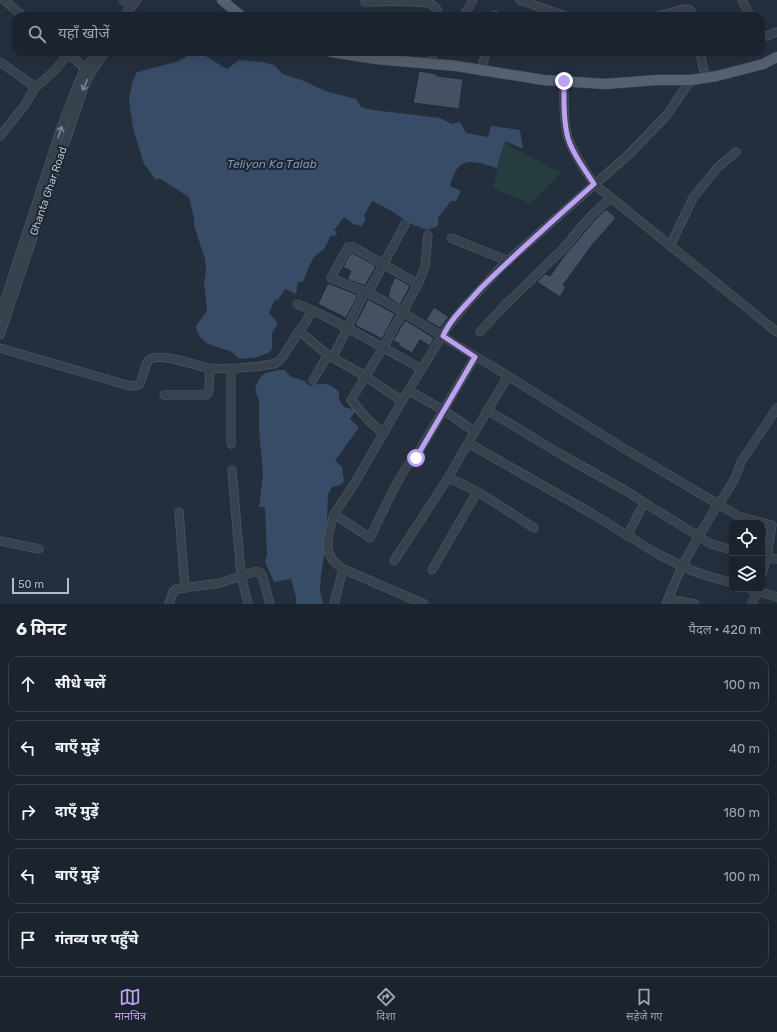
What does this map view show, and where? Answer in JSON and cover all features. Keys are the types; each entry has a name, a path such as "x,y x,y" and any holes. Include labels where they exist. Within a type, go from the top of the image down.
{"main road":[{"path":"222,0 236,12"},
{"path":"357,56 457,66 543,80 605,84 657,80 690,80 717,76 763,64 777,57"}],"street":[{"path":"4,0 18,12"},
{"path":"124,0 136,2"},
{"path":"466,12 473,0"},
{"path":"520,0 554,12"},
{"path":"742,0 748,12"},
{"path":"127,12 136,2"},
{"path":"132,12 136,2"},
{"path":"365,2 424,3 431,4 438,9 438,12"},
{"path":"672,12 683,9 690,10 691,12"},
{"path":"765,36 777,32"},
{"path":"0,136 25,105 34,89 55,70 65,56"},
{"path":"71,56 85,68"},
{"name":"Ghanta Ghar Road","path":"0,315 61,128 85,68 94,56"},
{"name":"Ghanta Ghar Road","path":"0,335 83,90 89,76 102,56"},
{"path":"430,64 433,56"},
{"path":"481,71 485,56"},
{"path":"701,56 705,77"},
{"path":"0,62 31,84 34,89"},
{"path":"424,604 343,569 331,559 328,551 328,536 334,514 353,486 408,390 445,331 464,307 508,261 627,156 666,116 690,80"},
{"path":"564,81 564,109 567,135 578,159 594,184 777,332"},
{"path":"670,246 694,198 718,167 736,152"},
{"path":"480,332 504,306 562,250 590,217 610,198"},
{"path":"313,380 330,356 366,292 384,265 405,224"},
{"path":"383,433 368,420 351,400 383,348 426,267 428,235"},
{"path":"451,238 508,261"},
{"path":"418,284 353,247 348,246 345,249 331,278 366,292 402,312 620,446 738,516 772,526 765,558 777,559"},
{"path":"297,304 347,327 422,369"},
{"path":"0,348 130,386 139,385 142,381 146,365 149,360 155,357 164,357 210,368 269,365 279,361 306,322 312,310"},
{"path":"299,331 330,356 365,376 402,401"},
{"path":"334,514 370,538 404,472 412,459 416,458 475,357"},
{"path":"164,395 206,395 209,390 210,368"},
{"path":"231,368 231,444"},
{"path":"394,561 448,478 486,410 508,376"},
{"path":"408,390 443,410 474,431"},
{"path":"695,604 667,601 682,566 718,504 725,495 741,462 777,408"},
{"path":"486,410 628,492 711,544 729,549"},
{"path":"468,443 656,553 701,574 729,582"},
{"path":"232,470 241,575 248,604"},
{"path":"448,478 462,483 534,528"},
{"path":"432,570 477,492"},
{"path":"627,536 644,503"},
{"path":"179,512 185,588"},
{"path":"0,541 39,549"},
{"path":"334,604 343,569"},
{"path":"169,604 173,592 176,589 220,583 241,575 259,572 262,575 270,604"},
{"path":"752,604 754,592"},
{"path":"761,592 777,597"}],"green space":[{"path":"504,143 561,173 531,204 493,188"}],"water":[{"name":"Teliyon Ka Talab","path":"187,56 206,56 227,69 239,60 262,62 274,65 283,74 307,82 325,91 356,99 361,107 373,110 440,118 452,124 460,122 466,133 488,137 491,126 520,130 523,149 505,141 497,168 473,162 462,164 453,176 450,186 461,191 456,201 451,201 438,218 438,226 427,230 409,223 390,210 372,201 364,216 366,218 362,226 353,224 344,217 334,230 337,232 335,236 331,235 324,249 315,256 311,262 303,282 298,282 296,294 285,289 278,300 275,299 269,313 278,323 272,333 272,348 270,352 258,357 240,359 231,352 208,344 200,337 196,326 207,311 204,282 206,270 205,259 194,225 194,218 189,197 159,178 156,180 144,164 133,128 129,99 132,84 137,72 179,61"},
{"path":"285,370 290,376 303,380 310,386 318,384 329,385 339,392 339,400 344,407 356,410 350,419 359,427 335,461 342,467 344,481 340,485 332,487 328,495 326,545 320,591 323,604 296,604 296,597 291,579 274,582 265,562 267,554 265,507 259,507 263,474 259,429 259,401 255,389 263,375"}],"building":[{"path":"419,71 437,74 437,76 463,79 459,109 413,103"},
{"path":"606,209 616,218 593,244 563,285 566,287 560,297 537,282 545,274 550,276 565,255"},
{"path":"351,252 376,266 365,286 347,279 351,271 343,267"},
{"path":"395,277 410,286 400,305 388,297"},
{"path":"328,283 358,295 346,318 318,304"},
{"path":"368,299 395,314 382,339 355,325"},
{"path":"434,307 449,317 440,328 426,320"},
{"path":"405,320 434,338 430,346 420,340 412,353 398,345 399,343 393,341"}],"route":[{"path":"416,458 475,357 443,336 445,331 464,307 504,264 594,184 578,159 567,135 564,109 564,81"}]}
